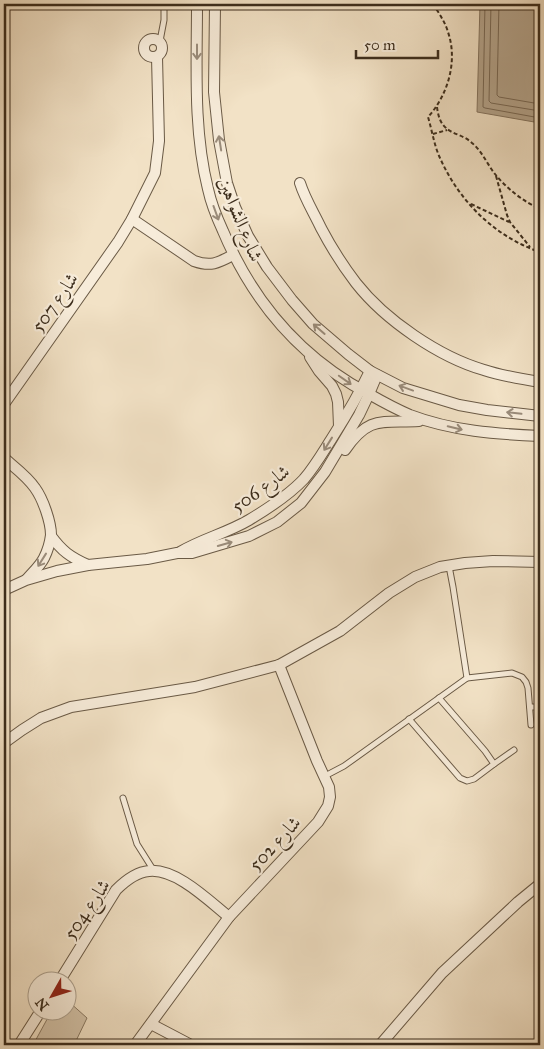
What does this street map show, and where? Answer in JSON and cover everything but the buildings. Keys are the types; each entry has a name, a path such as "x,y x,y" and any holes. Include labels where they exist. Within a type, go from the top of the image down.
{"street":[{"name":"شارع الشواهين","path":"197,4 199,132 202,164 208,191 233,255 266,307 308,351 341,377 396,409 426,420 467,431 540,436"},
{"name":"شارع الشواهين","path":"215,4 214,92 219,140 227,183 234,207 248,236 267,267 292,300 313,324 348,354 374,373 403,388 487,410 540,416"},
{"path":"148,40 160,41 162,53 152,58 146,56 143,50 144,44 148,40"},
{"name":"شارع 507","path":"4,404 118,242 155,173 159,141 157,57"},
{"path":"300,183 304,195 340,261 376,305 401,327 429,345 482,370 512,378 540,382"},
{"path":"132,219 194,262 213,264 233,255"},
{"path":"308,351 315,366 332,386 336,394 339,426"},
{"name":"شارع 506","path":"4,590 26,580 57,571 177,553 192,553 249,536 277,522 301,503 310,493 331,462 359,416 365,392 374,373"},
{"name":"شارع 506","path":"177,553 249,520 292,490 314,467 339,426 365,392"},
{"name":"شارع 506","path":"331,462 341,455 358,434 372,424 385,421 426,420"},
{"path":"4,458 26,477 42,499 51,536 60,548 73,559 88,565"},
{"path":"26,580 44,559 51,536"},
{"path":"4,744 41,718 71,707 194,687 278,665 340,631 389,593 415,577 440,567 493,561 540,562"},
{"name":"شارع 502","path":"135,1045 229,917 318,822 328,806 330,797 328,787 278,665"},
{"name":"شارع 504","path":"65,972 116,890 136,876 148,871 154,871"},
{"path":"154,871 169,874 184,881 229,917"},
{"path":"380,1045 442,973 540,884"},
{"path":"19,1045 34,1022"},
{"path":"151,1024 191,1045"}],"lane":[{"path":"160,41 164,20 164,4"},
{"path":"449,565 467,678"},
{"path":"324,777 344,766 467,678 512,673 522,677 528,688 531,725"},
{"path":"439,698 494,764"},
{"path":"530,707 540,707"},
{"path":"409,719 460,778 467,781 474,779 514,750"},
{"path":"123,798 137,844 154,871"}],"path":[{"path":"433,4 441,16 448,33 452,55 450,73 443,94 437,107 428,117 440,157 456,187 479,215 508,238 540,252"},
{"path":"4,91 4,139"},
{"path":"437,107 440,121 447,130 470,141 477,147 495,174 512,191 540,209"},
{"path":"433,134 447,130"},
{"path":"495,174 510,222 531,249"},
{"path":"468,203 510,222"},
{"path":"536,1045 540,1041"}],"shaded area":[{"path":"78,1010 87,1018 74,1045 33,1045 46,1022 78,1022"}],"water":[{"path":"480,4 540,4 540,123 477,112"}]}
